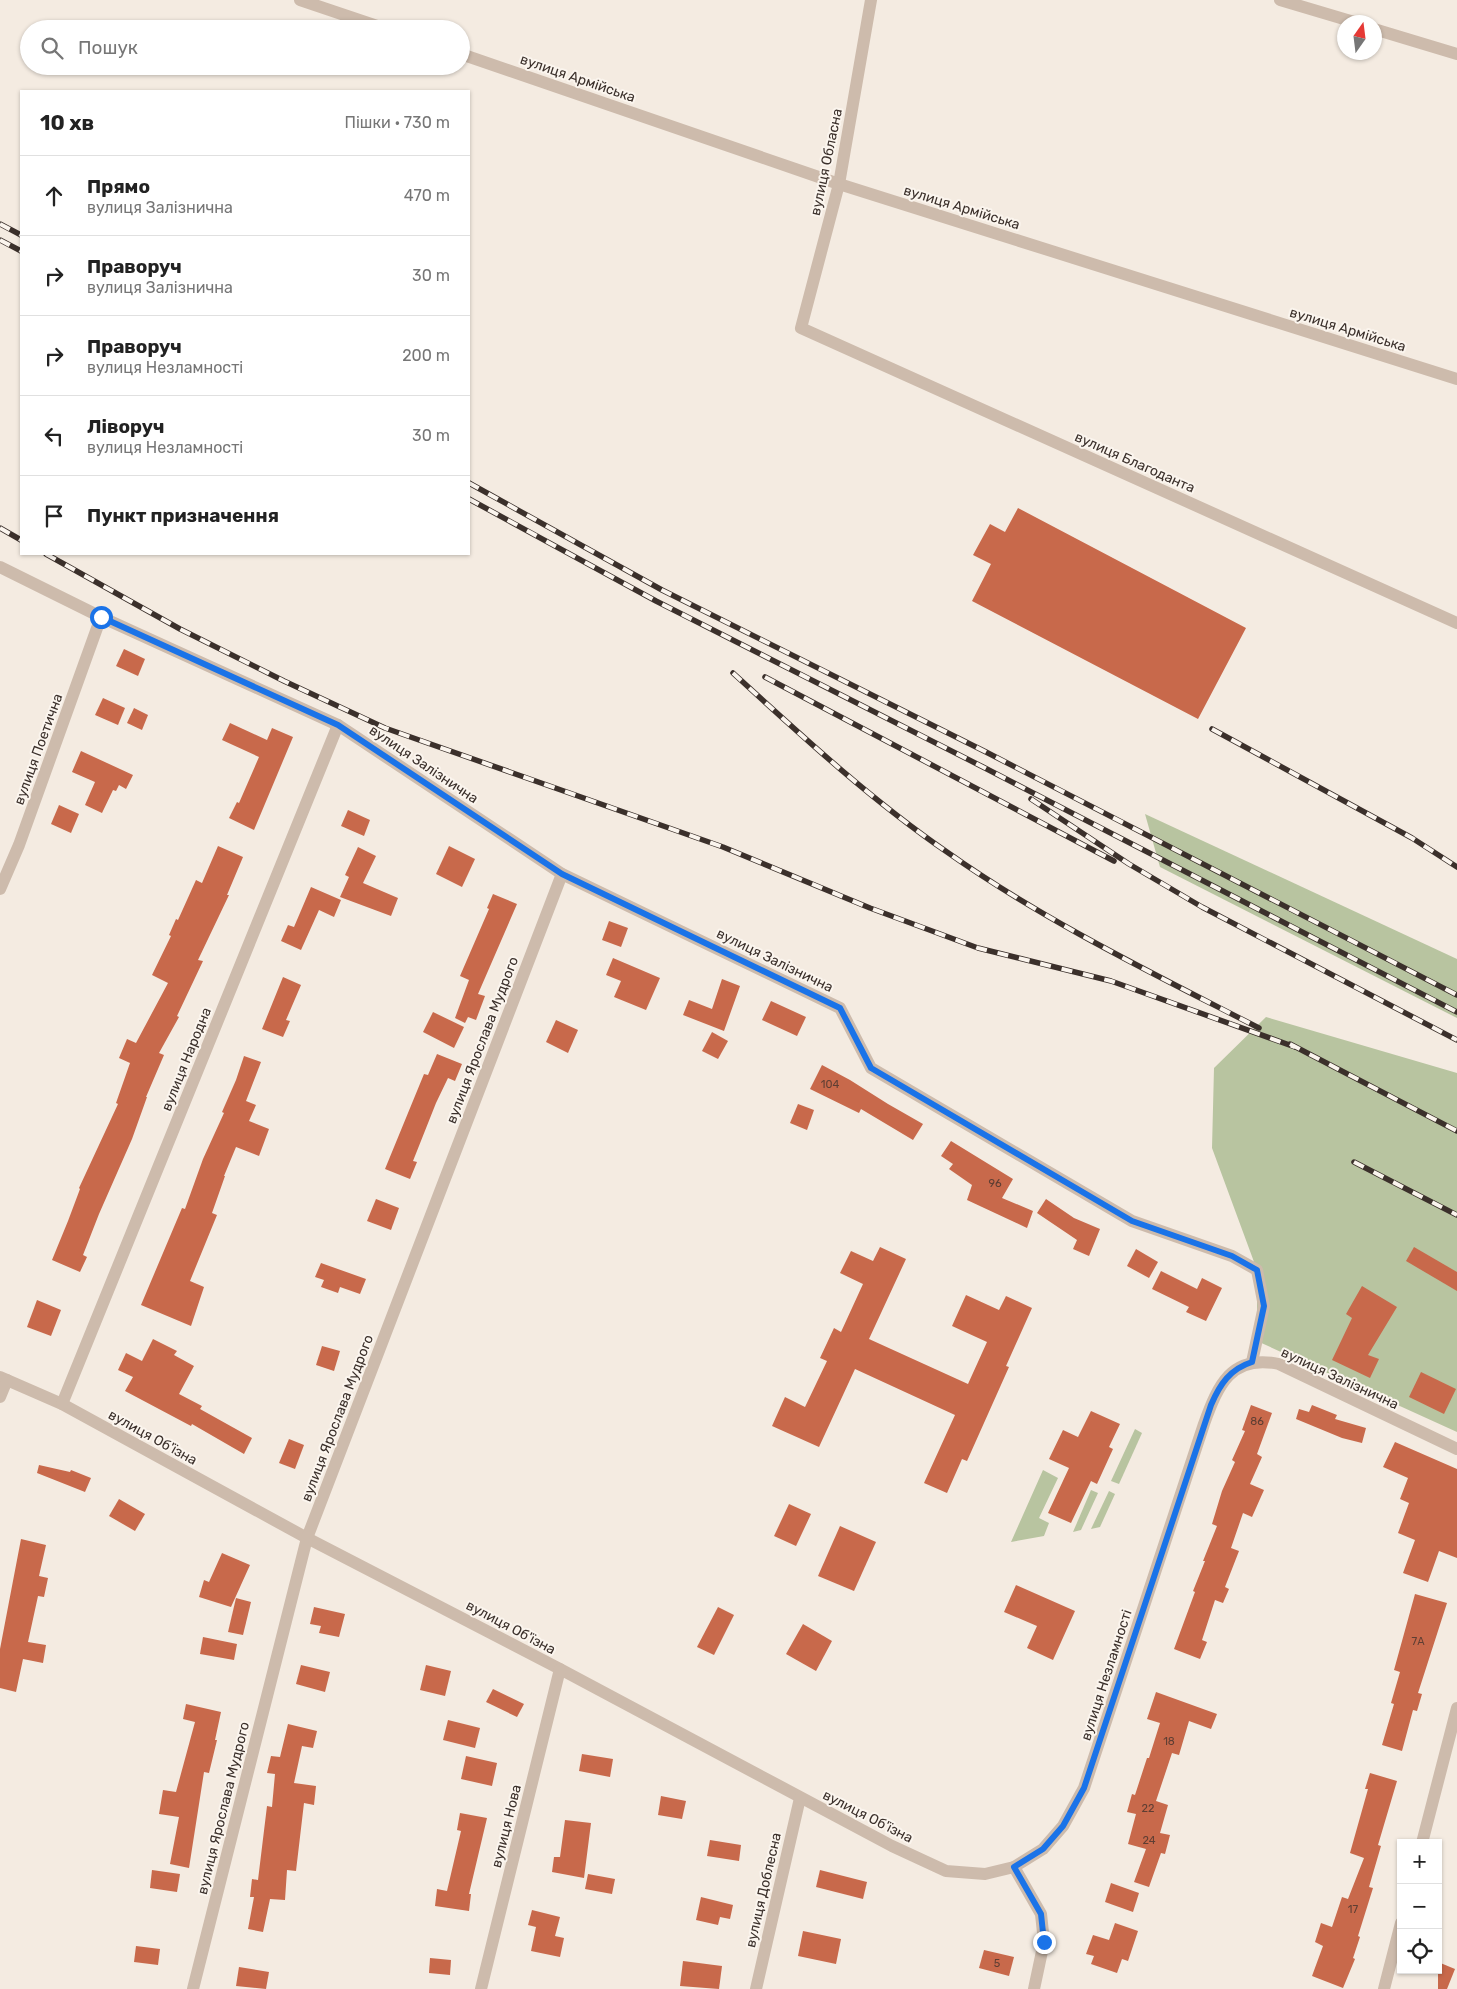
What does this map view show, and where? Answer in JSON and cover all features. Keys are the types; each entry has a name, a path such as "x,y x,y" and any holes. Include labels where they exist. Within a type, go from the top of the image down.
{"street":[{"path":"300,0 335,6 366,20"},
{"name":"вулиця Обласна","path":"800,328 839,184 872,0"},
{"path":"1280,0 1337,17"},
{"path":"1382,31 1457,54"},
{"name":"вулиця Армійська","path":"470,57 839,184 1457,379"},
{"name":"вулиця Благоданта","path":"800,328 1457,623"},
{"name":"вулиця Залізнична","path":"0,567 101,617 338,725 562,874 840,1008 871,1068 1132,1221 1232,1256 1257,1270 1264,1306 1252,1362 1279,1364 1457,1449"},
{"name":"вулиця Поетична","path":"0,889 20,846 101,617"},
{"name":"вулиця Народна","path":"62,1404 338,725"},
{"name":"вулиця Ярослава Мудрого","path":"193,1989 307,1538 562,874"},
{"name":"вулиця Незламності","path":"1014,1867 1043,1849 1063,1826 1084,1788 1211,1405 1219,1388 1232,1371 1252,1362"},
{"path":"0,1397 3,1378"},
{"name":"вулиця Об'їзна","path":"3,1378 62,1404 307,1538 560,1669 892,1846 946,1871 985,1874 1014,1867"},
{"name":"вулиця Нова","path":"481,1989 560,1669"},
{"path":"1423,1839 1457,1708"},
{"name":"вулиця Доблесна","path":"756,1989 800,1798"},
{"path":"1014,1867 1041,1914 1044,1942 1034,1989"},
{"path":"1384,1989 1400,1929"}],"green space":[{"path":"1145,814 1457,959 1457,1018 1160,867"},
{"path":"1266,1017 1457,1073 1457,1432 1257,1341 1257,1270 1212,1148 1214,1068"},
{"path":"1135,1429 1142,1433 1119,1484 1111,1481"},
{"path":"1043,1470 1058,1478 1039,1518 1049,1523 1044,1536 1011,1542"},
{"path":"1091,1490 1098,1493 1081,1530 1073,1532"},
{"path":"1109,1491 1115,1494 1100,1527 1091,1529"}],"building":[{"path":"1018,508 1246,628 1198,719 972,601 991,564 973,555 990,524 1005,532"},
{"path":"124,649 145,659 138,676 116,666"},
{"path":"103,698 125,708 118,725 95,715"},
{"path":"134,708 148,715 142,730 127,723"},
{"path":"230,723 267,740 272,728 293,737 254,830 229,818 237,802 239,803 259,757 222,740"},
{"path":"81,751 133,775 126,789 119,785 116,791 113,790 102,813 85,805 95,782 72,772"},
{"path":"59,805 79,814 71,833 51,824"},
{"path":"348,810 370,820 364,836 341,826"},
{"path":"218,846 243,857 227,895 229,895 198,960 203,961 177,1016 179,1017 159,1053 164,1055 146,1097 132,1139 83,1255 87,1257 80,1272 52,1260 79,1188 118,1104 116,1103 130,1063 119,1058 127,1039 136,1043 168,983 152,975 171,936 169,935 176,919 178,920 196,880 202,883"},
{"path":"449,846 475,859 462,887 436,874"},
{"path":"358,847 376,856 363,883 398,898 391,916 340,897 349,877 345,875"},
{"path":"311,887 341,900 334,917 319,910 301,950 281,941 288,925 294,927"},
{"path":"493,894 517,904 478,994 485,996 476,1020 468,1017 465,1023 455,1018 469,980 460,976 489,909 487,908"},
{"path":"609,921 628,928 621,947 602,940"},
{"path":"613,958 660,978 646,1010 614,997 621,981 606,975"},
{"path":"283,977 301,985 286,1020 290,1021 283,1037 262,1029"},
{"path":"722,979 740,986 724,1031 683,1015 689,1000 712,1009"},
{"path":"771,1001 806,1017 797,1036 762,1020"},
{"path":"433,1012 464,1027 454,1048 423,1032"},
{"path":"556,1020 578,1030 568,1053 546,1042"},
{"path":"712,1032 728,1041 718,1059 702,1051"},
{"path":"437,1054 462,1064 455,1081 448,1078 436,1103 413,1161 417,1162 410,1179 385,1169 424,1074 428,1075"},
{"path":"244,1056 261,1062 246,1101 256,1105 249,1121 269,1129 259,1156 236,1147 224,1176 212,1213 217,1215 190,1281 204,1287 191,1326 141,1305 182,1208 185,1209 203,1159 224,1113 222,1112"},
{"path":"822,1065 923,1124 913,1140 861,1109 859,1113 810,1089"},
{"path":"798,1104 814,1110 807,1130 790,1123"},
{"path":"951,1141 1013,1179 1002,1198 1033,1211 1027,1228 967,1200 972,1185 949,1169 953,1164 941,1156"},
{"path":"376,1199 399,1208 391,1230 367,1221"},
{"path":"1046,1199 1074,1218 1100,1229 1089,1256 1073,1249 1077,1240 1037,1213"},
{"path":"880,1247 906,1259 869,1339 968,1384 987,1342 952,1326 966,1295 999,1310 1006,1296 1032,1308 1006,1366 1009,1367 967,1461 962,1459 947,1493 924,1483 955,1415 855,1369 819,1447 772,1426 785,1397 805,1407 827,1361 820,1358 834,1328 841,1332 863,1284 840,1273 851,1251 873,1261"},
{"path":"1414,1247 1457,1272 1457,1291 1406,1261"},
{"path":"1136,1249 1158,1262 1149,1278 1127,1266"},
{"path":"321,1263 366,1279 360,1294 340,1287 338,1293 321,1287 324,1280 315,1277"},
{"path":"1161,1271 1197,1289 1202,1278 1222,1288 1206,1321 1186,1312 1189,1307 1152,1289"},
{"path":"1362,1286 1397,1307 1368,1355 1379,1359 1370,1378 1332,1360 1352,1318 1346,1314"},
{"path":"37,1300 61,1310 51,1336 27,1327"},
{"path":"153,1339 177,1351 174,1355 194,1366 179,1394 202,1406 200,1409 252,1438 244,1454 192,1424 191,1426 125,1391 133,1377 118,1370 126,1353 142,1361"},
{"path":"322,1346 340,1351 334,1371 316,1365"},
{"path":"1421,1372 1456,1389 1444,1414 1409,1397"},
{"path":"1251,1405 1272,1413 1257,1454 1262,1457 1250,1484 1264,1490 1252,1517 1243,1513 1231,1548 1239,1551 1225,1587 1229,1589 1223,1603 1215,1600 1202,1640 1207,1642 1200,1659 1174,1649 1195,1592 1193,1591 1205,1561 1203,1561 1217,1526 1212,1524 1222,1491 1235,1462 1232,1460 1245,1431 1242,1430"},
{"path":"1312,1405 1337,1415 1335,1419 1366,1428 1362,1443 1342,1438 1296,1419 1299,1409 1309,1412"},
{"path":"1091,1411 1120,1424 1109,1447 1113,1449 1097,1484 1091,1481 1071,1523 1048,1513 1069,1468 1049,1459 1063,1430 1078,1437"},
{"path":"289,1439 304,1445 295,1469 279,1463"},
{"path":"1395,1442 1457,1469 1457,1558 1439,1551 1428,1582 1403,1573 1415,1540 1398,1533 1409,1503 1400,1499 1408,1478 1383,1467"},
{"path":"39,1465 70,1472 71,1470 91,1478 85,1492 37,1473"},
{"path":"119,1499 145,1514 135,1531 109,1516"},
{"path":"789,1504 811,1514 796,1546 774,1536"},
{"path":"840,1526 876,1542 854,1591 818,1576"},
{"path":"21,1539 46,1545 39,1576 48,1578 44,1597 38,1596 28,1642 46,1645 43,1663 23,1659 16,1692 0,1688 0,1649"},
{"path":"222,1553 250,1565 231,1607 199,1597 204,1580 209,1582"},
{"path":"1016,1585 1075,1611 1053,1660 1027,1648 1037,1626 1004,1612"},
{"path":"1415,1594 1447,1603 1418,1693 1422,1694 1417,1711 1413,1710 1402,1751 1382,1745 1394,1704 1391,1703 1400,1672 1394,1670"},
{"path":"236,1598 251,1602 243,1635 228,1632"},
{"path":"314,1607 345,1614 339,1637 319,1633 321,1626 310,1624"},
{"path":"718,1607 734,1615 714,1655 697,1647"},
{"path":"803,1624 832,1641 816,1671 786,1654"},
{"path":"203,1637 237,1644 234,1660 200,1654"},
{"path":"301,1665 330,1672 325,1692 296,1684"},
{"path":"426,1665 451,1671 445,1696 420,1690"},
{"path":"493,1689 524,1704 517,1717 486,1702"},
{"path":"1156,1692 1217,1714 1211,1729 1189,1721 1179,1755 1172,1753 1156,1801 1168,1805 1160,1833 1170,1835 1165,1854 1161,1853 1149,1887 1134,1882 1146,1849 1128,1844 1136,1814 1127,1812 1132,1794 1135,1795 1147,1758 1149,1758 1160,1723 1147,1719"},
{"path":"186,1704 221,1712 209,1773 204,1772 189,1868 170,1864 179,1817 159,1814 163,1790 176,1792 195,1722 183,1719"},
{"path":"448,1720 480,1728 475,1748 443,1740"},
{"path":"288,1724 317,1731 313,1748 302,1746 294,1783 316,1786 314,1805 304,1803 296,1871 287,1870 285,1900 270,1899 263,1932 248,1929 254,1897 250,1897 252,1879 258,1880 267,1806 272,1807 275,1774 267,1773 271,1756 280,1757"},
{"path":"582,1754 613,1759 610,1777 579,1771"},
{"path":"466,1756 497,1763 492,1786 461,1779"},
{"path":"1370,1773 1397,1781 1378,1845 1381,1846 1369,1887 1373,1888 1358,1936 1360,1937 1353,1958 1355,1959 1343,1988 1312,1976 1323,1946 1315,1942 1321,1923 1332,1927 1342,1897 1348,1899 1364,1858 1350,1853 1368,1789 1365,1789"},
{"path":"661,1796 686,1801 682,1819 658,1815"},
{"path":"460,1813 487,1818 469,1894 471,1894 469,1911 435,1906 437,1889 447,1891 461,1831 457,1830"},
{"path":"565,1820 591,1823 584,1878 552,1872 554,1857 560,1857"},
{"path":"710,1840 741,1845 739,1861 707,1856"},
{"path":"152,1870 180,1874 177,1892 150,1888"},
{"path":"820,1870 867,1882 863,1899 816,1887"},
{"path":"588,1874 615,1879 612,1894 585,1889"},
{"path":"1111,1883 1139,1893 1133,1912 1105,1902"},
{"path":"701,1897 733,1905 730,1919 720,1917 718,1925 696,1920"},
{"path":"532,1910 560,1917 555,1936 564,1938 560,1957 531,1951 536,1927 528,1925"},
{"path":"1115,1923 1138,1931 1128,1961 1122,1959 1117,1973 1091,1964 1094,1956 1086,1954 1093,1935 1109,1940"},
{"path":"803,1931 841,1939 836,1964 798,1956"},
{"path":"136,1946 160,1949 158,1965 134,1962"},
{"path":"984,1950 1014,1957 1009,1976 979,1968"},
{"path":"430,1958 451,1960 450,1975 429,1973"},
{"path":"683,1961 722,1966 719,1989 680,1986"},
{"path":"1442,1964 1455,1969 1447,1989 1438,1989 1438,1974 1442,1974"},
{"path":"239,1967 269,1972 266,1989 236,1986"}],"railway":[{"path":"0,224 20,234"},
{"path":"0,240 20,250"},
{"path":"470,484 662,590 986,752 1457,995"},
{"path":"470,500 656,601 983,767 1457,1012"},
{"path":"0,528 20,539"},
{"path":"48,555 180,629 284,681 385,728 723,847 870,908 978,948 1111,981 1295,1047"},
{"path":"733,673 891,811 984,877 1021,901 1139,967 1259,1028"},
{"path":"765,677 1114,861"},
{"path":"1212,729 1412,838 1457,867"},
{"path":"1031,799 1129,864 1202,907 1457,1040"},
{"path":"1290,1044 1457,1131"},
{"path":"1354,1162 1457,1215"}],"route":[{"path":"101,617 338,725 562,874 840,1008 871,1068 1132,1221 1232,1256 1257,1270 1264,1306 1252,1362 1232,1371 1219,1388 1211,1405 1084,1788 1063,1826 1043,1849 1014,1867 1041,1914 1044,1942"}]}
